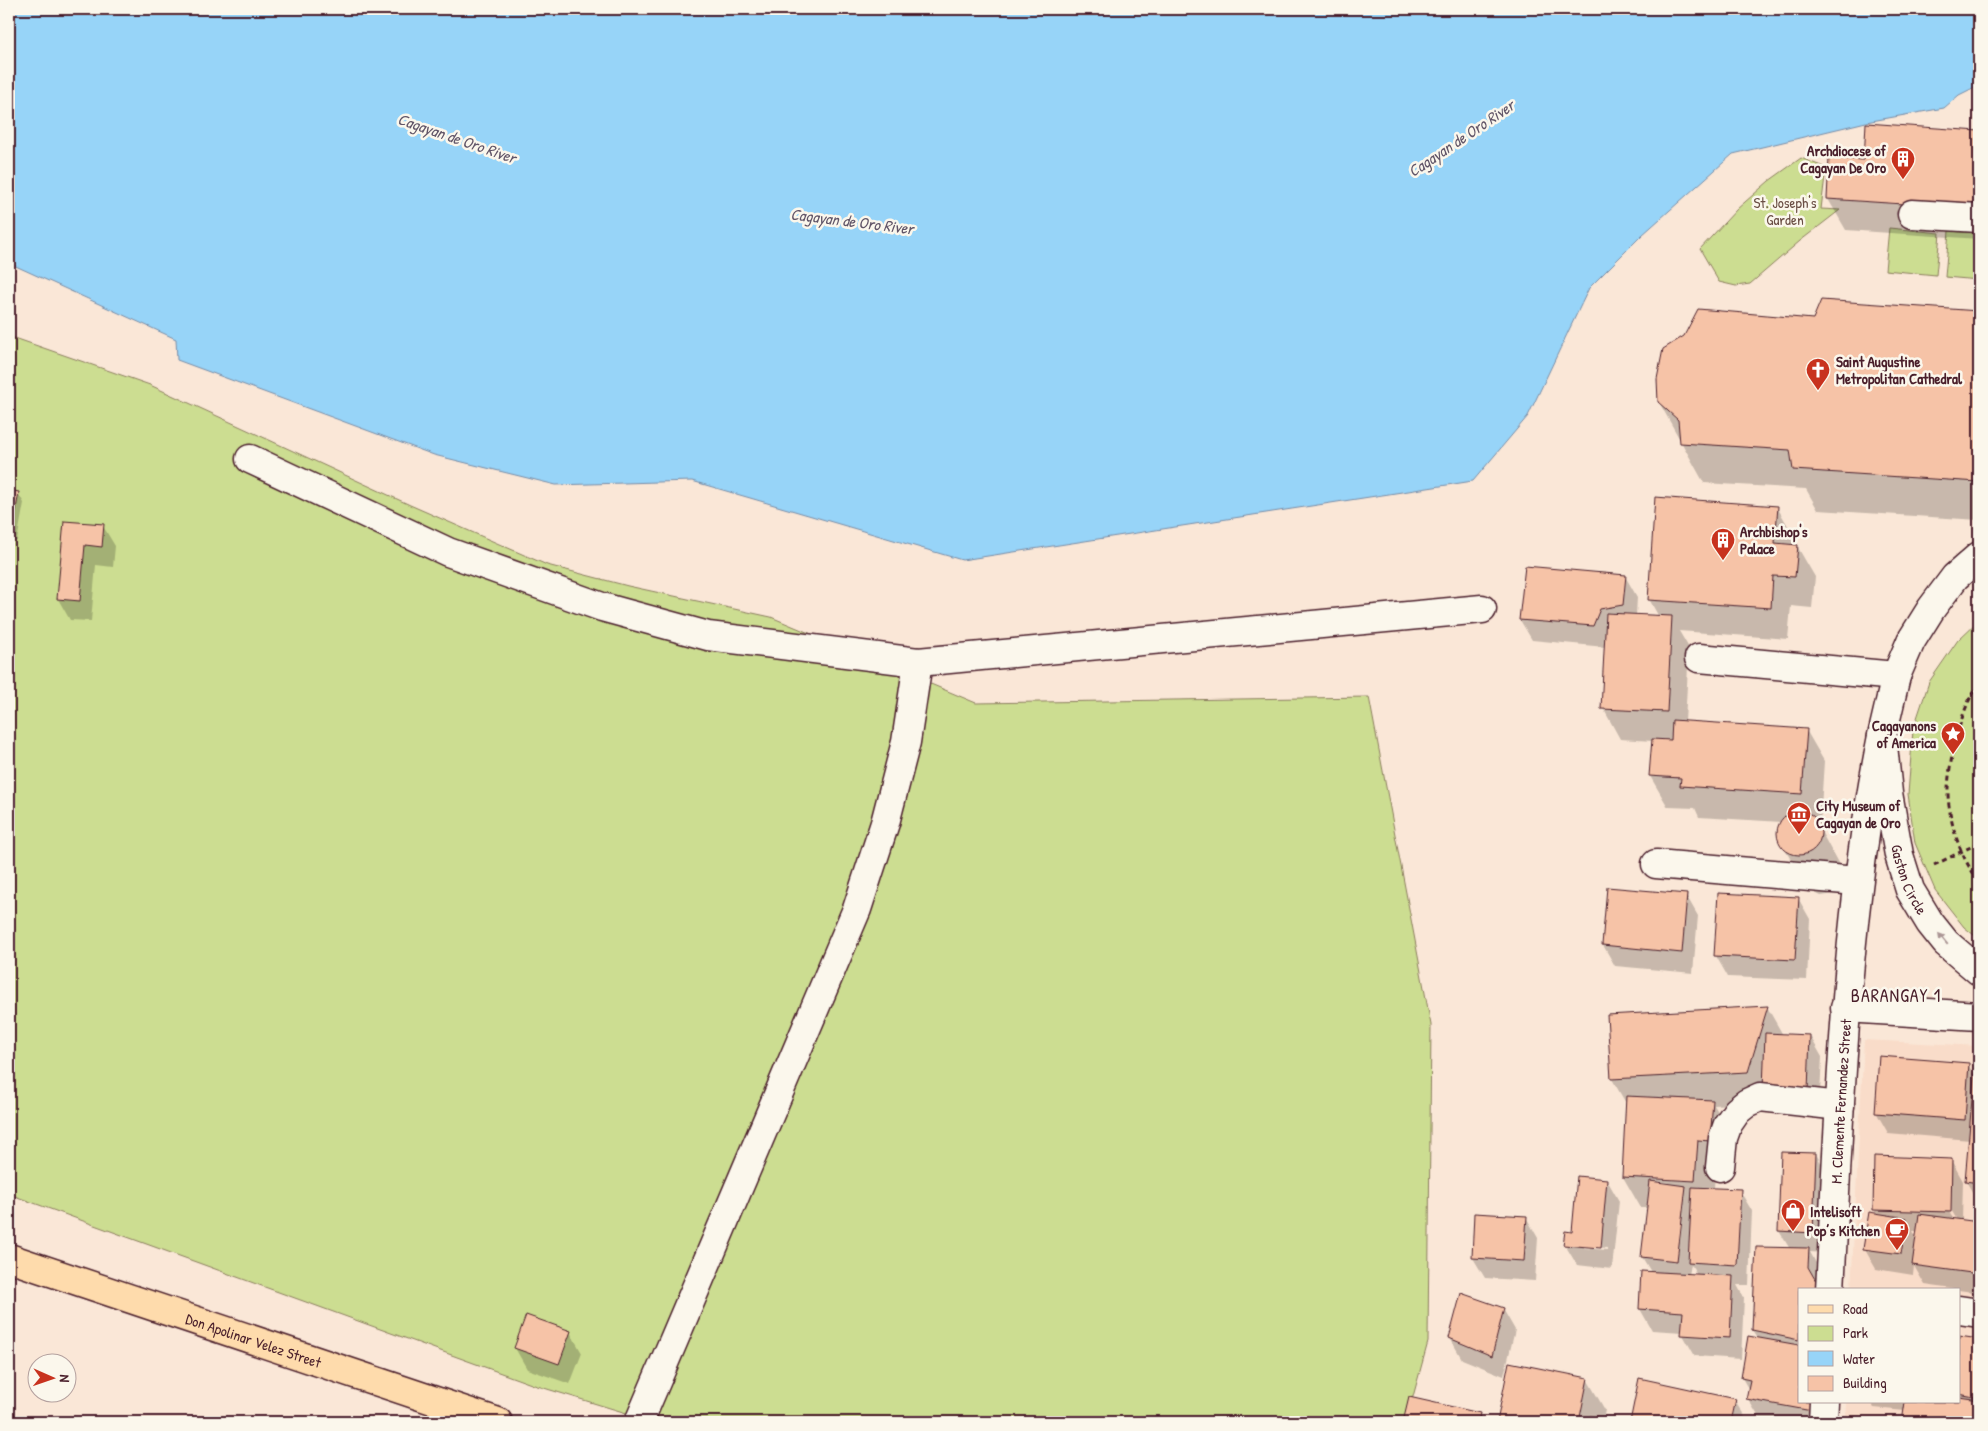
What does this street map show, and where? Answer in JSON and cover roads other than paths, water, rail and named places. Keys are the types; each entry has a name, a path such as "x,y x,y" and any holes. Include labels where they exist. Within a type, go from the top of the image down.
{"main road":[{"name":"Don Apolinar Velez Street","path":"9,1258 498,1422"}],"street":[{"path":"1912,214 1979,218"},
{"path":"250,459 448,552 602,607 708,636 918,662 1482,609"},
{"name":"Gaston Circle","path":"1979,556 1955,577 1931,609 1911,641 1896,676 1882,736 1891,811 1899,855 1906,879 1915,898 1946,943 1979,971"},
{"path":"1699,658 1896,676"},
{"path":"639,1422 858,909 885,823 906,742 918,662"},
{"name":"M. Clemente Fernandez Street","path":"1834,1288 1845,1008 1857,881 1871,790 1882,736"},
{"path":"1656,864 1857,881"},
{"path":"1845,1008 1979,1016"},
{"path":"1720,1167 1723,1138 1728,1124 1737,1111 1747,1103 1760,1097 1840,1106"},
{"path":"1960,1310 1979,1313"},
{"path":"1822,1422 1824,1404"}],"water":[{"name":"Cagayan de Oro River","path":"9,9 1979,9 1979,85 1959,95 1944,108 1866,122 1733,154 1642,235 1589,288 1528,416 1473,481 962,560 692,481 556,485 434,455 177,360 176,339 9,263"}],"place":[{"name":"Archdiocese of Cagayan De Oro","path":"1903,180"},
{"name":"Saint Augustine Metropolitan Cathedral","path":"1818,391"},
{"name":"Archbishop's Palace","path":"1723,561"},
{"name":"Cagayanons of America","path":"1953,755"},
{"name":"City Museum of Cagayan de Oro","path":"1799,835"},
{"name":"Intelisoft","path":"1793,1232"},
{"name":"Pop’s Kitchen","path":"1897,1251"}],"district":[{"name":"BARANGAY 1","path":"1896,995"}],"park label":[{"name":"St. Joseph's Garden","path":"1785,210"}]}
